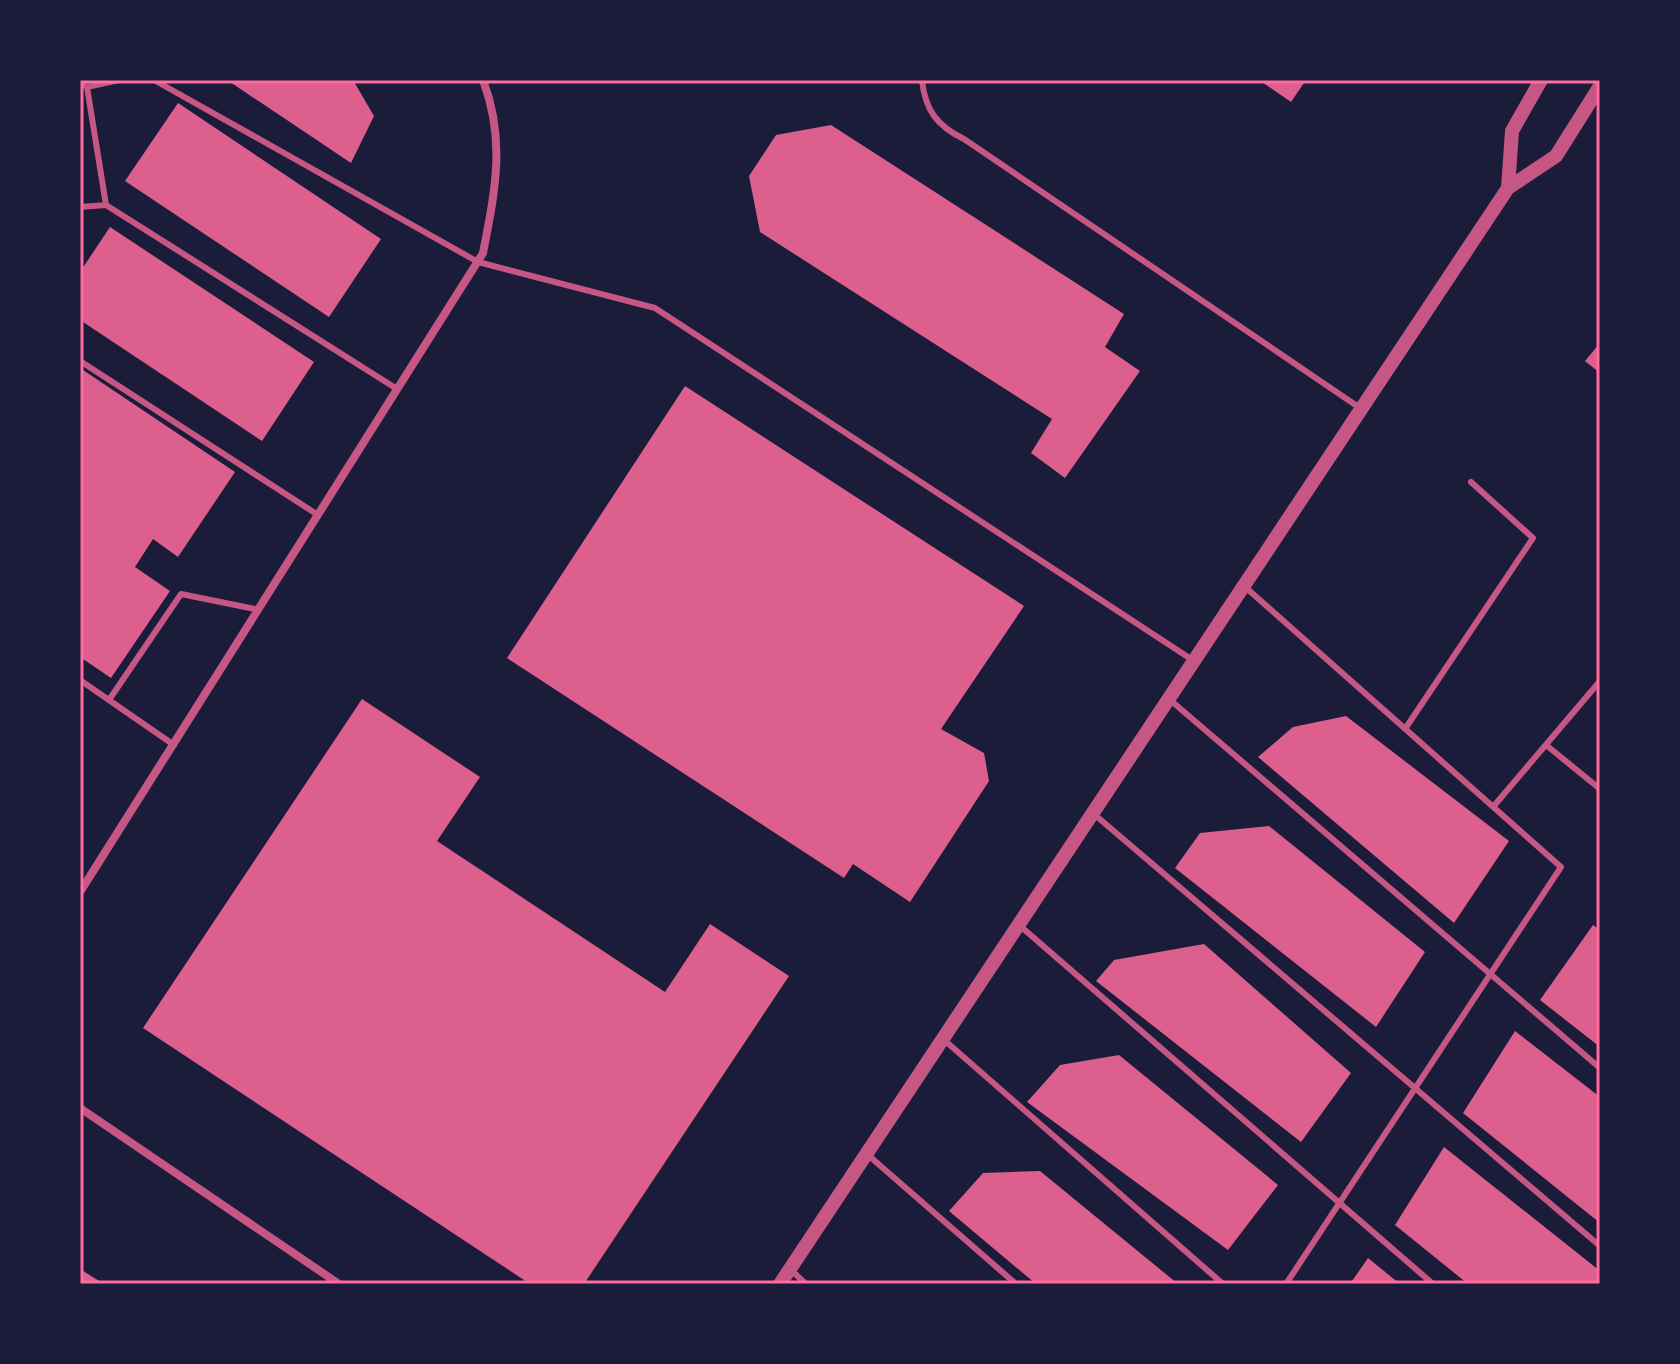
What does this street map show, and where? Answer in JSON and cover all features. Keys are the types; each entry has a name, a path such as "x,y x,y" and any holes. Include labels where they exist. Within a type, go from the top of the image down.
{"street":[{"path":"80,892 174,745 255,609 483,253 499,174 493,106 483,80"},
{"path":"1508,188 1512,131 1541,80"},
{"path":"780,1284 1508,188 1556,156 1600,86"},
{"path":"80,1108 339,1284"}],"lane":[{"path":"106,205 83,85 119,80"},
{"path":"154,80 166,83 478,262 655,308 1194,661"},
{"path":"922,80 924,99 933,116 946,130 977,147 1362,409"},
{"path":"80,207 106,205 397,389"},
{"path":"80,361 318,515"},
{"path":"1405,729 1533,538 1471,482"},
{"path":"1244,586 1561,867 1286,1284"},
{"path":"109,700 181,594 255,609"},
{"path":"80,680 174,745"},
{"path":"1493,807 1600,681"},
{"path":"1169,699 1600,1068"},
{"path":"1546,745 1600,789"},
{"path":"1093,813 1600,1246"},
{"path":"1019,924 1433,1284"},
{"path":"943,1039 1223,1284"},
{"path":"867,1153 1016,1284"},
{"path":"790,1270 806,1284"}],"building":[{"path":"227,80 353,80 374,116 351,163"},
{"path":"1259,80 1306,80 1291,102"},
{"path":"178,103 381,239 329,317 125,181"},
{"path":"831,125 1124,314 1105,347 1140,371 1065,478 1031,453 1052,419 760,232 749,176 776,135"},
{"path":"110,227 314,362 262,441 80,320 80,272"},
{"path":"1600,343 1600,373 1585,361"},
{"path":"80,368 235,472 178,557 153,539 135,567 170,591 111,678 80,657"},
{"path":"685,386 1024,606 941,729 984,753 989,781 910,902 853,864 844,878 507,658"},
{"path":"362,699 480,777 437,841 665,992 710,924 789,976 584,1284 530,1284 143,1028"},
{"path":"1346,716 1509,841 1454,923 1258,757 1293,727"},
{"path":"1269,826 1425,952 1376,1027 1175,868 1200,833"},
{"path":"1593,925 1600,930 1600,1047 1540,1000"},
{"path":"1204,944 1351,1073 1301,1142 1096,981 1114,960"},
{"path":"1515,1031 1600,1097 1600,1223 1463,1113"},
{"path":"1119,1055 1278,1185 1228,1250 1027,1102 1060,1065"},
{"path":"1444,1147 1600,1271 1600,1284 1468,1284 1395,1225"},
{"path":"1040,1171 1178,1284 1036,1284 949,1211 983,1173"},
{"path":"1368,1258 1400,1284 1350,1284"},
{"path":"80,1269 104,1284 80,1284"}]}
